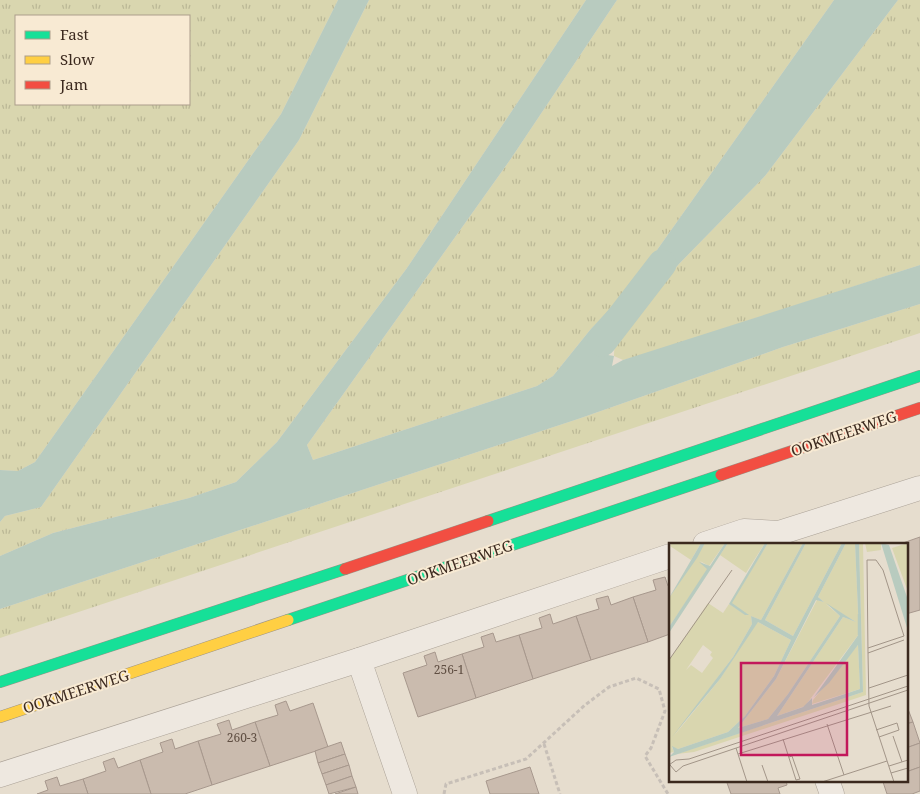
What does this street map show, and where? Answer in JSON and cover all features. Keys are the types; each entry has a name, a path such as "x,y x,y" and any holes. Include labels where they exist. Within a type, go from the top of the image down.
{"main road":[{"name":"OOKMEERWEG","path":"0,682 232,607 920,376"},
{"name":"OOKMEERWEG","path":"0,717 920,408"}],"street":[{"path":"713,543 780,532 920,488"},
{"path":"0,775 359,660 669,556"},
{"path":"359,660 405,794"},
{"path":"828,782 832,794"}],"path":[{"path":"444,794 446,784 526,759 609,687 636,678 659,689 665,710 651,748 645,756 668,794"},
{"path":"544,744 560,794"}],"green space":[{"path":"0,0 338,0 281,114 35,462 18,471 0,470"},
{"path":"369,0 586,0 407,268 277,442 236,482 189,498 53,533 0,556 0,522 5,516 41,507 299,140"},
{"path":"617,0 834,0 628,291 590,330 553,376 537,386 313,460 307,445 510,160"},
{"path":"898,0 920,0 920,265 639,356 623,360 614,356 616,338 628,313 634,306 650,297 679,264 765,176"},
{"path":"920,304 920,333 0,638 0,609 578,419 783,347"}],"shaded area":[{"path":"338,0 369,0 299,140 41,507 5,516 0,522 0,470 18,471 35,462 281,114"},
{"path":"586,0 617,0 510,160 307,445 313,460 537,386 553,376 613,305 629,313 623,318 608,355 614,356 612,366 623,360 920,265 920,304 783,347 578,419 0,609 0,556 53,533 189,498 236,482 277,442 407,268"},
{"path":"834,0 898,0 765,176 679,264 650,297 643,299 628,291"}],"building":[{"path":"920,537 920,610 908,613 908,543 903,543"},
{"path":"665,577 669,586 669,634 648,642 633,597 656,590 653,580"},
{"path":"608,596 611,605 633,597 648,642 591,660 576,616 599,609 596,599"},
{"path":"550,614 553,624 576,616 591,660 533,679 519,635 542,628 539,618"},
{"path":"493,633 496,642 519,635 533,679 476,698 462,654 484,647 481,637"},
{"path":"435,652 438,662 462,654 476,698 418,717 403,673 427,665 424,656"},
{"path":"286,701 290,711 313,703 328,747 270,766 255,722 278,715 275,705"},
{"path":"908,709 913,722 908,723"},
{"path":"229,720 232,730 255,722 270,766 212,785 198,741 221,734 217,724"},
{"path":"913,722 920,743 908,747 908,723"},
{"path":"172,739 175,749 198,741 212,785 185,794 151,794 140,760 163,752 160,743"},
{"path":"341,742 345,754 318,763 315,751"},
{"path":"920,743 920,767 908,771 908,747"},
{"path":"345,754 349,765 322,774 318,763"},
{"path":"114,758 118,768 140,760 151,794 88,794 83,779 106,771 103,762"},
{"path":"349,765 352,776 326,785 322,774"},
{"path":"530,767 539,794 490,794 486,781"},
{"path":"920,767 920,791 912,794 887,794 883,782 908,782 908,771"},
{"path":"352,776 356,787 329,794 326,785"},
{"path":"57,777 60,786 83,779 88,794 37,794 48,790 45,781"},
{"path":"727,782 786,782 787,785 778,788 780,794 731,794"},
{"path":"356,787 358,794 335,794"}],"waterway":[{"path":"602,342 662,264"}],"traffic: fast":[{"path":"488,521 920,376"},
{"path":"288,620 721,475"},
{"path":"0,682 345,569"}],"traffic: slow":[{"path":"0,717 288,620"}],"traffic: jam":[{"path":"721,475 920,408"},
{"path":"345,569 488,521"}]}
